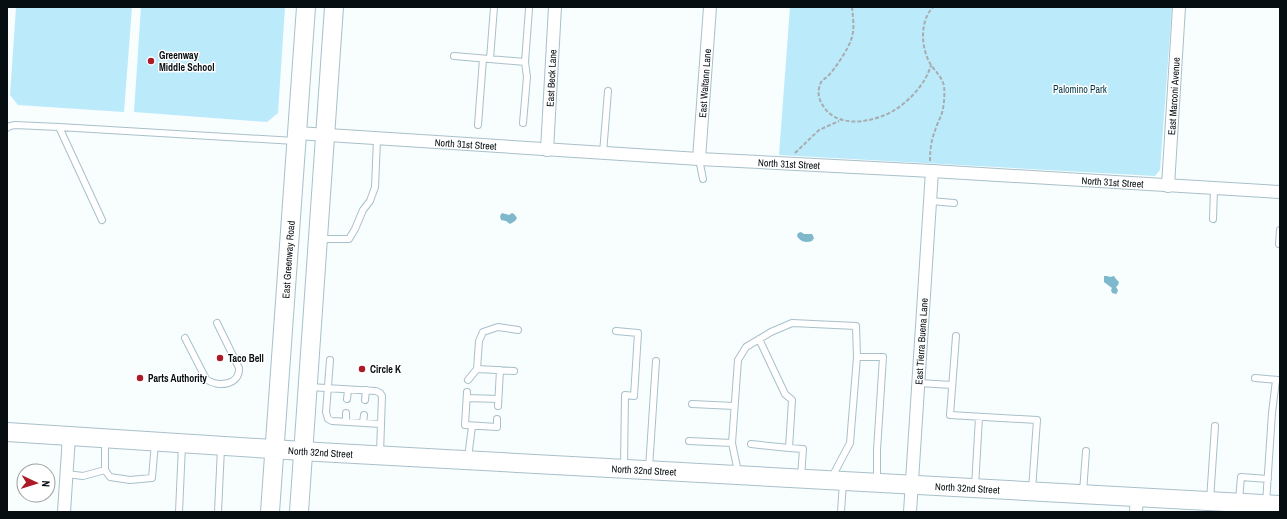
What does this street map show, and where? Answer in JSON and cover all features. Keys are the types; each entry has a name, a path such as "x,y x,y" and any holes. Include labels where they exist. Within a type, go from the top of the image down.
{"main road":[{"name":"East Greenway Road","path":"270,512 306,7"},
{"path":"299,512 334,7"},
{"path":"287,274 315,276"},
{"name":"North 32nd Street","path":"7,432 303,451 1083,494 1136,504 1210,501 1273,504"}],"street":[{"name":"East Beck Lane","path":"547,150 556,7"},
{"name":"East Waltann Lane","path":"699,159 710,7"},
{"name":"East Marconi Avenue","path":"1168,186 1179,7"},
{"name":"North 31st Street","path":"297,137 325,136 699,159 931,167 1168,186 1280,192"},
{"name":"East Tierra Buena Lane","path":"910,512 931,167"},
{"path":"64,512 69,436"}],"lane":[{"path":"478,125 494,7"},
{"path":"523,123 527,77 525,62 529,9"},
{"path":"454,56 525,62"},
{"path":"603,153 608,91"},
{"path":"7,128 15,125 297,137"},
{"path":"59,127 102,220"},
{"path":"318,239 349,239 356,229 362,210 370,201 374,187 377,139"},
{"path":"699,159 703,179"},
{"path":"1213,219 1214,189"},
{"path":"930,201 954,202"},
{"path":"1279,244 1280,230"},
{"path":"185,338 206,379 219,384 233,381 238,377 239,368 217,323"},
{"path":"738,475 732,443 734,406 738,360 746,347 771,332 792,323 856,326 857,357 850,443 836,480 841,512"},
{"path":"468,380 477,369 479,341 483,332 498,327 518,330"},
{"path":"616,331 638,333 634,396 626,396 624,468"},
{"path":"956,336 950,415 1037,420 1032,491"},
{"path":"759,339 785,394 792,400 789,448"},
{"path":"857,357 883,357 877,450 877,483"},
{"path":"330,360 326,412 328,419 332,421 382,424"},
{"path":"649,470 656,361"},
{"path":"477,369 514,371"},
{"path":"497,419 497,428 465,425 467,395 498,402 500,370"},
{"path":"1255,378 1278,380 1272,413 1268,479 1273,504"},
{"path":"919,383 952,385"},
{"path":"308,387 366,390 380,393 382,396 380,455"},
{"path":"347,399 348,390"},
{"path":"365,400 366,390"},
{"path":"692,404 734,406"},
{"path":"346,414 346,422"},
{"path":"363,423 364,414"},
{"path":"975,488 979,417"},
{"path":"467,460 472,426"},
{"path":"1210,501 1214,426"},
{"path":"105,438 105,470 110,477 130,480 152,478 156,441"},
{"path":"689,441 732,443"},
{"path":"179,512 182,443"},
{"path":"750,444 803,449 801,478"},
{"path":"218,512 222,446"},
{"path":"1083,494 1086,451"},
{"path":"66,474 83,476 105,470"},
{"path":"1239,502 1240,477 1268,479"}],"path":[{"path":"852,7 852,40 837,64 820,84 820,102 827,111 840,120 851,122 883,116 905,102 923,82 931,65"},
{"path":"931,167 931,148 933,136 941,116 944,102 944,87 942,80 931,65 922,42 926,20 933,7"},
{"path":"794,154 818,130 840,120"}],"green space":[{"path":"16,7 132,7 124,112 18,105 10,95"},
{"path":"141,7 285,7 278,113 267,122 134,112"},
{"name":"Palomino Park","path":"790,7 1172,7 1160,170 1155,176 779,155"}],"shaded area":[{"path":"502,213 509,215 512,213 517,218 510,224 501,220 500,216"},
{"path":"801,232 804,234 812,234 814,238 810,242 802,241 797,236 798,233"},
{"path":"1104,276 1114,276 1119,282 1116,287 1118,290 1116,294 1112,293 1112,288 1104,282"}],"place":[{"name":"Greenway Middle School","path":"151,61"},
{"name":"Taco Bell","path":"220,358"},
{"name":"Circle K","path":"362,369"},
{"name":"Parts Authority","path":"140,378"}]}
